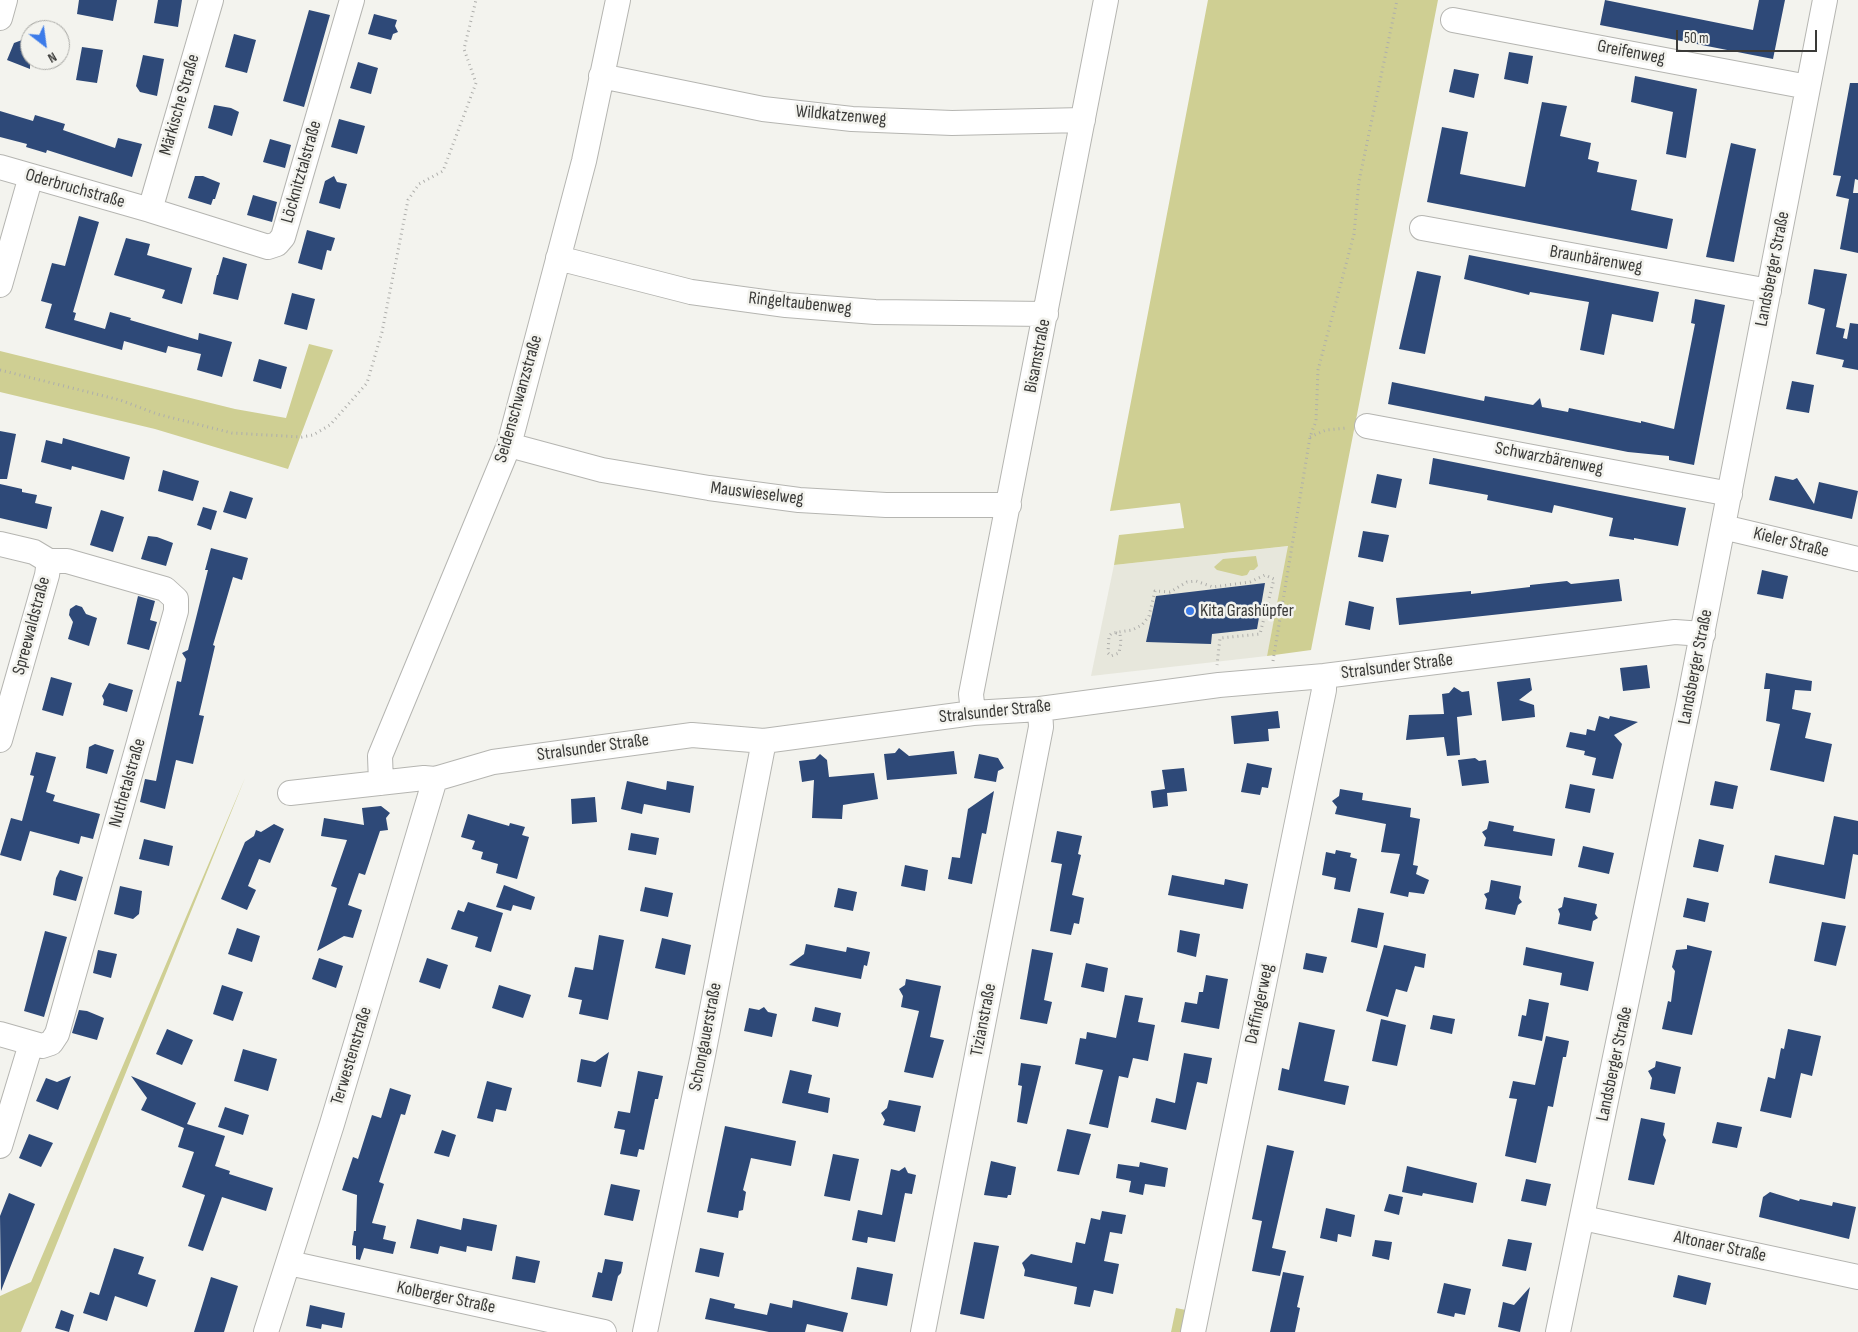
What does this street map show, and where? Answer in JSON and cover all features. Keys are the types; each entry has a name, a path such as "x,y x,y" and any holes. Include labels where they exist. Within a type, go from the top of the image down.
{"street":[{"path":"0,18 5,0"},
{"name":"Märkische Straße","path":"150,210 211,0"},
{"name":"Löcknitztalstraße","path":"150,210 268,247 277,244 283,237 352,0"},
{"name":"Seidenschwanzstraße","path":"381,783 380,756 509,445 584,161 618,0"},
{"name":"Bisamstraße","path":"972,713 971,694 1106,0"},
{"name":"Landsberger Straße","path":"1558,1332 1703,634 1826,0"},
{"name":"Greifenweg","path":"1453,20 1808,86"},
{"name":"Wildkatzenweg","path":"602,76 763,109 852,119 952,124 1083,120"},
{"name":"Oderbruchstraße","path":"0,167 150,210"},
{"path":"0,284 31,176"},
{"name":"Braunbärenweg","path":"1422,228 1769,291"},
{"name":"Ringeltaubenweg","path":"558,258 691,292 786,305 875,312 1046,314"},
{"name":"Schwarzbärenweg","path":"1367,426 1730,494"},
{"name":"Mauswieselweg","path":"509,445 602,470 709,488 799,500 886,505 1009,505"},
{"name":"Kieler Straße","path":"1723,527 1858,559"},
{"name":"Spreewaldstraße","path":"0,544 34,552 49,561 47,575 0,740"},
{"name":"Nuthetalstraße","path":"0,1034 42,1046 51,1043 57,1034 176,611 176,599 165,589 67,561 49,561"},
{"name":"Stralsunder Straße","path":"290,793 435,779 493,762 692,735 764,741 972,713 1040,709 1134,696 1324,676 1674,632 1703,634"},
{"name":"Daffingerweg","path":"1193,1332 1324,690 1324,676"},
{"name":"Tizianstraße","path":"923,1332 1041,727 1040,709"},
{"name":"Schongauerstraße","path":"645,1332 703,1055 764,741"},
{"name":"Terwestenstraße","path":"266,1332 289,1263 435,779"},
{"path":"0,1146 31,1044"},
{"name":"Altonaer Straße","path":"1583,1218 1858,1277"},
{"name":"Kolberger Straße","path":"289,1263 604,1332"}],"path":[{"path":"0,370 120,400 157,414 232,433 302,437 314,435 330,425 368,382 382,332 408,200 419,184 443,171 476,83 464,49 476,0"},
{"path":"1268,681 1276,648 1310,438 1316,421 1318,370 1354,234 1359,181 1397,0"},
{"path":"1310,438 1326,430 1367,426"},
{"path":"1116,633 1120,634 1119,653 1111,656 1108,653 1109,636 1116,633 1132,630 1142,625 1149,616 1155,591 1170,592 1187,582 1196,581 1213,586 1250,582 1265,574 1274,578 1260,634 1220,638 1217,661"}],"shaded area":[{"name":"Kita Grashüpfer","path":"1289,546 1267,656 1091,676 1114,565"}],"green space":[{"path":"1208,0 1438,0 1311,650 1267,656 1288,546 1114,565 1119,535 1184,528 1180,503 1110,511"},
{"path":"309,344 333,350 288,469 155,429 0,392 0,351 235,409 286,418"},
{"path":"1256,556 1258,566 1254,570 1250,570 1247,575 1242,576 1217,570 1214,567 1223,559"},
{"path":"245,778 21,1332 0,1332 0,1296 31,1282"},
{"path":"1176,1308 1191,1311 1186,1332 1171,1332"}],"building":[{"path":"79,0 117,0 113,21 77,14"},
{"path":"158,0 182,0 178,27 154,23"},
{"path":"1605,0 1753,30 1759,0 1785,0 1773,59 1600,25"},
{"path":"309,10 330,15 304,107 283,101"},
{"path":"374,14 397,20 395,26 398,32 393,34 391,40 368,34"},
{"path":"234,34 256,40 247,73 225,67"},
{"path":"20,41 20,65 7,60 14,43"},
{"path":"82,47 103,50 97,83 76,80"},
{"path":"1509,52 1533,56 1528,84 1504,79"},
{"path":"143,55 164,59 157,96 140,92 136,86"},
{"path":"358,62 378,68 371,94 350,88"},
{"path":"1454,69 1479,74 1474,98 1449,92"},
{"path":"1635,76 1697,89 1686,158 1666,154 1673,112 1631,102"},
{"path":"1850,83 1858,83 1858,180 1855,179 1853,193 1858,193 1858,253 1840,249 1849,199 1836,196 1841,176 1833,175"},
{"path":"1542,102 1567,106 1560,136 1591,143 1588,159 1599,162 1597,172 1637,180 1631,210 1673,219 1667,249 1427,202 1442,127 1468,132 1460,174 1525,187"},
{"path":"214,105 231,108 239,112 232,136 208,128"},
{"path":"0,111 33,121 35,115 65,124 63,130 115,148 118,138 142,144 132,177 47,150 46,153 26,147 27,144 0,137"},
{"path":"339,119 365,126 357,154 331,147"},
{"path":"270,139 291,145 285,168 263,162"},
{"path":"1731,143 1756,149 1734,262 1706,257"},
{"path":"195,176 203,176 220,183 211,205 188,198"},
{"path":"334,176 337,182 347,184 340,209 319,203 325,181"},
{"path":"253,195 277,202 272,222 247,215"},
{"path":"79,216 99,222 73,312 76,313 74,320 105,329 110,312 131,318 130,320 198,340 199,333 232,342 222,377 197,370 201,354 168,346 166,353 124,341 122,350 45,328 52,304 41,301 52,263 65,266"},
{"path":"307,230 335,238 331,251 327,250 322,270 298,263"},
{"path":"126,238 150,244 147,255 192,268 182,304 162,298 165,290 114,275"},
{"path":"1469,255 1659,292 1653,322 1612,314 1604,355 1580,350 1589,302 1530,292 1529,295 1464,279"},
{"path":"223,257 247,264 238,300 213,294"},
{"path":"1814,269 1847,274 1836,327 1845,329 1843,338 1847,339 1850,323 1858,324 1858,370 1842,367 1844,360 1816,354 1825,309 1808,304"},
{"path":"1417,271 1441,276 1425,354 1399,349"},
{"path":"292,293 315,299 307,330 284,324"},
{"path":"1695,299 1725,305 1694,465 1669,460 1669,456 1628,452 1388,404 1392,382 1484,401 1485,396 1533,405 1540,398 1542,407 1568,412 1569,408 1674,429 1695,324 1691,323"},
{"path":"259,359 287,367 281,389 253,381"},
{"path":"1792,381 1814,385 1809,413 1786,409"},
{"path":"0,431 16,434 7,479 0,479"},
{"path":"63,438 130,457 124,480 72,466 71,470 41,462 46,440 62,444"},
{"path":"1433,458 1686,508 1678,546 1634,538 1634,540 1609,536 1613,518 1554,505 1552,513 1487,500 1488,495 1429,484"},
{"path":"163,470 199,481 193,501 158,491"},
{"path":"1377,474 1402,479 1396,508 1371,503"},
{"path":"1775,476 1793,480 1797,478 1814,504 1819,482 1858,491 1852,519 1769,500"},
{"path":"0,484 37,495 35,503 52,507 47,529 0,518"},
{"path":"230,491 253,498 246,519 223,512"},
{"path":"203,507 217,511 211,530 197,525"},
{"path":"101,510 124,517 113,552 90,545"},
{"path":"1363,531 1389,535 1383,562 1358,557"},
{"path":"148,536 173,543 166,566 141,559"},
{"path":"211,548 248,558 242,580 233,577 213,645 215,646 199,715 204,716 193,764 176,760 165,809 140,802 145,779 156,781 177,681 181,682 186,659 182,653 188,650 208,570 205,570"},
{"path":"1762,570 1788,576 1783,599 1757,594"},
{"path":"1619,579 1622,601 1399,625 1396,598 1471,591 1471,594 1567,581 1571,584"},
{"path":"1265,583 1257,629 1212,634 1211,644 1146,642 1156,596"},
{"path":"138,596 155,601 150,620 157,622 149,650 127,644"},
{"path":"1349,601 1374,607 1370,630 1345,625"},
{"path":"76,605 82,607 86,614 97,618 89,646 68,639 73,622 69,615 70,609"},
{"path":"1647,665 1650,688 1623,691 1620,668"},
{"path":"1766,673 1812,681 1811,691 1795,690 1792,709 1811,713 1805,738 1832,744 1824,782 1770,770 1780,724 1766,721 1770,689 1764,689"},
{"path":"51,677 72,683 63,716 42,710"},
{"path":"1530,678 1532,690 1519,700 1534,705 1535,717 1502,721 1497,682"},
{"path":"109,683 133,690 127,712 103,705 104,700 102,696"},
{"path":"1454,687 1462,692 1469,691 1472,715 1457,717 1460,755 1447,756 1444,737 1406,740 1409,715 1444,714 1442,694 1449,693"},
{"path":"1278,711 1280,728 1268,729 1269,741 1234,744 1231,716"},
{"path":"1599,716 1609,719 1610,716 1638,722 1614,735 1622,744 1613,779 1592,775 1596,758 1584,755 1585,751 1566,747 1570,732 1586,735 1587,729 1595,731"},
{"path":"95,744 114,750 107,774 86,768 89,747"},
{"path":"899,748 909,756 954,751 957,774 887,780 884,754 895,753"},
{"path":"36,752 56,757 46,792 55,795 53,801 100,814 93,839 81,836 79,844 30,831 21,861 0,855 11,818 22,821 34,776 30,775"},
{"path":"820,754 827,760 829,777 874,773 878,799 843,805 842,819 812,818 814,780 802,782 799,761 815,759"},
{"path":"979,754 998,758 1004,768 998,771 996,782 974,778"},
{"path":"1475,758 1479,761 1486,760 1489,783 1462,786 1458,760"},
{"path":"1247,763 1272,768 1268,788 1262,787 1260,795 1241,792"},
{"path":"1184,768 1187,791 1167,793 1168,806 1153,808 1151,791 1165,789 1162,770"},
{"path":"627,781 666,790 667,781 694,786 690,813 644,804 642,814 621,809"},
{"path":"1715,781 1738,786 1733,809 1710,805"},
{"path":"1570,784 1595,789 1590,813 1565,808"},
{"path":"1340,789 1363,793 1362,800 1411,808 1410,817 1420,819 1413,865 1418,866 1416,874 1429,880 1424,894 1409,892 1408,897 1390,893 1400,854 1381,852 1386,824 1335,814 1337,807 1332,801 1339,796"},
{"path":"994,791 986,834 982,833 972,884 948,879 952,857 960,858 968,809"},
{"path":"595,797 597,822 572,824 571,799"},
{"path":"381,806 390,813 386,818 388,830 380,831 365,875 359,873 348,905 362,910 353,938 344,936 317,951 337,888 331,886 347,840 321,836 324,818 364,825 362,808"},
{"path":"468,814 509,826 510,823 525,827 522,835 529,837 517,879 496,873 498,864 481,859 483,852 472,849 475,841 461,837"},
{"path":"1834,816 1858,821 1858,855 1853,854 1845,899 1769,883 1775,855 1824,865"},
{"path":"1489,821 1514,826 1513,831 1555,839 1552,856 1484,846 1486,838 1482,832 1487,829"},
{"path":"274,824 284,829 270,863 259,859 248,886 256,890 247,910 221,899 245,842 254,836 256,830 261,832"},
{"path":"1057,831 1082,836 1078,854 1081,855 1072,895 1084,898 1079,924 1074,923 1071,935 1050,931 1062,864 1051,862"},
{"path":"631,833 659,838 656,855 628,850"},
{"path":"144,839 173,846 169,866 139,859"},
{"path":"1699,839 1724,845 1718,872 1693,867"},
{"path":"1583,846 1614,853 1609,874 1578,867"},
{"path":"1336,850 1351,853 1350,857 1357,859 1350,892 1334,889 1336,878 1322,875 1326,852 1335,854"},
{"path":"905,865 928,870 925,891 901,886"},
{"path":"60,870 83,877 76,901 53,895 56,878"},
{"path":"1172,875 1224,885 1225,879 1248,884 1243,909 1168,895"},
{"path":"1491,880 1521,886 1519,898 1522,902 1518,905 1515,915 1485,909 1487,899 1484,894 1489,892"},
{"path":"504,885 535,897 531,910 513,905 511,911 496,907"},
{"path":"120,886 142,891 139,914 133,919 114,914"},
{"path":"645,887 673,893 668,917 640,911"},
{"path":"838,888 857,892 853,911 834,907"},
{"path":"1564,897 1597,904 1595,914 1598,918 1593,921 1591,931 1558,924 1560,914 1558,909 1562,907"},
{"path":"1687,898 1709,903 1705,922 1683,917"},
{"path":"468,902 503,913 491,952 475,947 478,937 451,929 458,910 464,912"},
{"path":"1358,908 1384,913 1377,948 1351,942"},
{"path":"1822,922 1846,926 1836,966 1814,961"},
{"path":"237,928 260,936 252,962 228,954"},
{"path":"1180,930 1200,934 1196,957 1177,952"},
{"path":"45,931 67,937 44,1017 24,1011"},
{"path":"599,935 624,940 608,1020 579,1014 582,1000 568,997 575,967 593,970"},
{"path":"662,938 691,945 685,975 655,968"},
{"path":"806,944 846,952 847,947 870,952 867,966 864,965 861,979 789,965 804,954"},
{"path":"1384,945 1426,954 1424,968 1415,966 1407,992 1396,989 1388,1017 1366,1011"},
{"path":"1687,945 1712,951 1692,1035 1662,1029 1668,1001 1671,1002 1675,971 1672,967 1676,950 1687,949"},
{"path":"1526,947 1594,962 1588,991 1560,985 1562,973 1523,965"},
{"path":"1032,949 1053,953 1044,1000 1052,1002 1047,1024 1020,1019"},
{"path":"98,950 117,954 111,978 93,973"},
{"path":"1306,953 1327,957 1323,973 1303,969"},
{"path":"319,958 343,966 336,988 312,979"},
{"path":"427,958 448,965 440,989 419,982"},
{"path":"1086,963 1108,968 1104,992 1081,987"},
{"path":"1206,975 1228,979 1219,1029 1181,1022 1185,1002 1197,1004 1199,992 1203,992"},
{"path":"906,979 941,986 930,1037 944,1040 933,1078 904,1072 919,1011 901,1007 903,996 899,989 905,985"},
{"path":"222,985 243,992 233,1021 213,1014"},
{"path":"499,985 531,995 523,1018 492,1008"},
{"path":"1125,995 1143,998 1138,1022 1155,1025 1148,1061 1133,1058 1128,1078 1119,1076 1108,1128 1089,1124 1103,1070 1075,1064 1080,1038 1086,1039 1087,1032 1116,1038"},
{"path":"1529,999 1549,1003 1542,1041 1518,1036 1522,1015 1526,1016"},
{"path":"764,1007 768,1012 777,1014 772,1037 744,1031 749,1008 759,1010"},
{"path":"815,1007 841,1013 838,1027 812,1021"},
{"path":"79,1010 104,1018 97,1040 72,1033"},
{"path":"1433,1015 1455,1019 1452,1034 1430,1029"},
{"path":"1381,1019 1406,1025 1397,1066 1372,1061"},
{"path":"1299,1022 1335,1030 1324,1081 1349,1086 1345,1105 1278,1090 1282,1068 1289,1070"},
{"path":"167,1029 193,1040 182,1065 156,1054"},
{"path":"1788,1029 1821,1036 1812,1076 1801,1073 1791,1118 1760,1111 1768,1077 1775,1079 1781,1048 1784,1049"},
{"path":"1546,1036 1569,1041 1566,1057 1563,1057 1553,1107 1548,1106 1536,1163 1505,1156 1517,1099 1509,1098 1513,1081 1535,1085"},
{"path":"243,1049 277,1059 268,1091 234,1081"},
{"path":"609,1052 601,1087 577,1082 581,1059 595,1062"},
{"path":"1184,1053 1212,1058 1207,1084 1197,1082 1186,1130 1151,1122 1156,1098 1175,1103"},
{"path":"1656,1061 1681,1067 1675,1094 1650,1089 1652,1078 1648,1071 1655,1067"},
{"path":"1021,1063 1041,1066 1027,1124 1017,1122 1022,1086 1018,1085"},
{"path":"790,1070 812,1075 808,1093 830,1098 828,1113 782,1103"},
{"path":"638,1071 663,1076 658,1099 655,1099 644,1150 639,1149 637,1157 620,1154 625,1130 614,1128 618,1111 630,1113"},
{"path":"71,1076 58,1110 36,1101 46,1078 57,1082"},
{"path":"131,1076 196,1103 187,1124 225,1136 215,1166 230,1171 229,1174 273,1188 266,1211 222,1197 203,1251 188,1246 205,1195 182,1187 194,1152 178,1147 184,1128 141,1110 147,1098"},
{"path":"487,1081 512,1088 506,1111 496,1109 493,1122 477,1118"},
{"path":"390,1088 411,1095 405,1115 401,1114 379,1182 384,1184 372,1223 386,1226 383,1239 396,1242 393,1254 364,1248 360,1260 356,1259 356,1246 352,1245 354,1231 356,1231 357,1195 342,1190 353,1157 358,1159 372,1115 381,1118"},
{"path":"889,1100 921,1106 915,1132 883,1125 885,1120 881,1113 887,1108"},
{"path":"225,1107 249,1115 243,1135 218,1127"},
{"path":"1641,1118 1665,1123 1663,1135 1666,1140 1654,1185 1628,1180"},
{"path":"1717,1122 1742,1127 1737,1148 1712,1143"},
{"path":"725,1126 796,1141 791,1166 751,1158 743,1190 746,1192 743,1210 739,1211 738,1218 707,1212"},
{"path":"1067,1129 1091,1134 1079,1175 1057,1171"},
{"path":"442,1130 456,1135 449,1157 434,1153"},
{"path":"29,1134 53,1143 41,1167 19,1158"},
{"path":"1267,1145 1294,1151 1272,1248 1286,1251 1280,1276 1252,1271 1262,1221 1252,1219"},
{"path":"833,1154 859,1159 850,1201 824,1196"},
{"path":"991,1161 1016,1167 1011,1195 1008,1195 1007,1198 984,1195"},
{"path":"1140,1162 1168,1168 1165,1187 1145,1184 1143,1195 1129,1192 1131,1181 1116,1178 1118,1164 1139,1167"},
{"path":"1407,1166 1477,1183 1473,1203 1423,1193 1422,1196 1402,1192"},
{"path":"905,1167 908,1173 916,1175 912,1194 905,1193 895,1242 868,1237 867,1243 852,1240 858,1210 882,1215 891,1169 899,1171"},
{"path":"1526,1179 1551,1184 1546,1206 1521,1201"},
{"path":"611,1184 640,1190 633,1221 604,1215"},
{"path":"1770,1192 1799,1201 1800,1199 1832,1206 1833,1202 1856,1207 1849,1239 1759,1217 1763,1197"},
{"path":"9,1193 35,1204 1,1291 0,1216"},
{"path":"1389,1194 1403,1197 1399,1215 1384,1211"},
{"path":"1326,1208 1355,1215 1351,1237 1338,1234 1337,1242 1320,1238"},
{"path":"1102,1211 1126,1215 1122,1234 1110,1232 1104,1261 1119,1264 1113,1294 1094,1290 1090,1307 1074,1304 1077,1287 1024,1276 1025,1270 1022,1263 1031,1254 1072,1263 1076,1242 1085,1244 1091,1218 1100,1220"},
{"path":"463,1218 497,1225 492,1251 467,1246 466,1252 440,1246 438,1254 410,1248 417,1219 461,1230"},
{"path":"1508,1239 1532,1243 1526,1271 1502,1266"},
{"path":"1375,1240 1392,1242 1389,1260 1372,1256"},
{"path":"974,1242 999,1246 984,1319 960,1314"},
{"path":"114,1248 144,1257 138,1274 156,1280 147,1307 115,1296 107,1321 83,1313 90,1292 99,1295"},
{"path":"700,1248 724,1253 719,1277 695,1272"},
{"path":"516,1256 540,1261 535,1283 512,1279"},
{"path":"605,1259 623,1262 612,1301 592,1297 598,1272 602,1273"},
{"path":"857,1267 893,1274 887,1306 851,1299"},
{"path":"1283,1272 1304,1276 1297,1307 1300,1308 1295,1332 1270,1332"},
{"path":"1678,1275 1711,1283 1706,1305 1673,1297"},
{"path":"211,1277 238,1286 224,1332 194,1332"},
{"path":"1444,1283 1471,1289 1465,1315 1455,1313 1454,1317 1437,1313"},
{"path":"1530,1287 1520,1332 1498,1327 1503,1302 1514,1305"},
{"path":"710,1298 735,1304 734,1308 767,1315 770,1303 792,1308 793,1300 848,1313 843,1332 807,1324 805,1332 769,1332 705,1319"},
{"path":"310,1305 345,1313 342,1328 322,1324 321,1329 306,1326"},
{"path":"61,1310 74,1315 69,1332 55,1328"}],"place":[{"name":"Kita Grashüpfer","path":"1190,611"}]}
